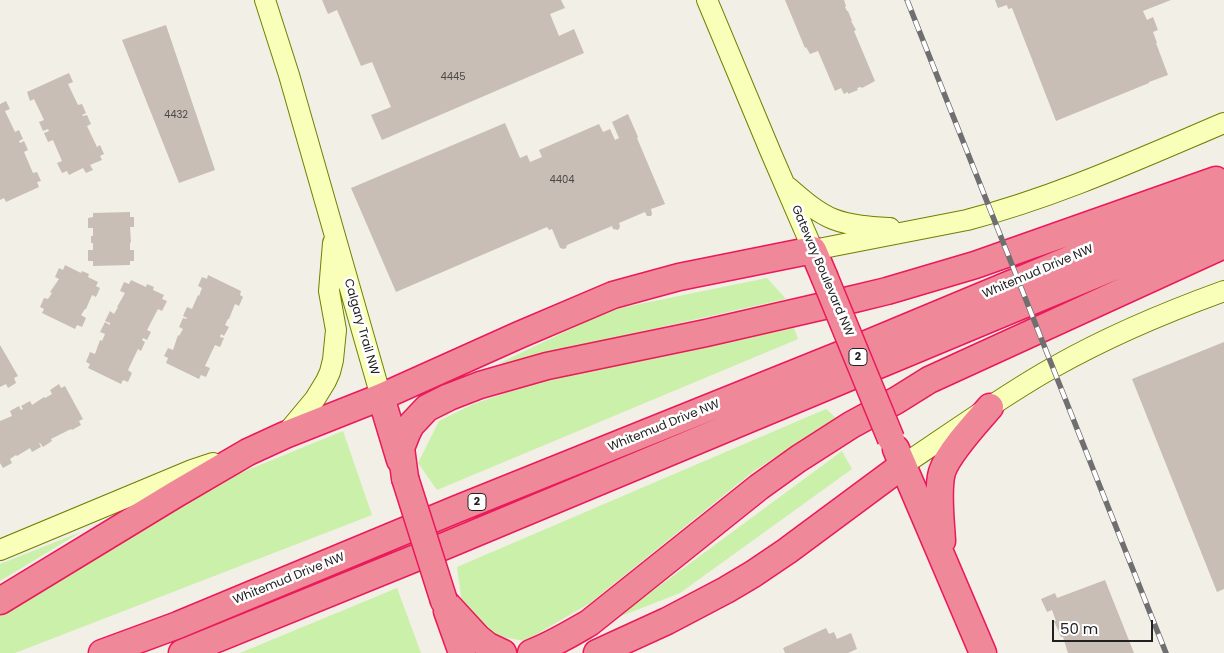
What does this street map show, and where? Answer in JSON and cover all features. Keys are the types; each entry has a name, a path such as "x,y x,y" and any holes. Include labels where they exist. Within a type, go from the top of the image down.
{"highway":[{"path":"405,478 401,448 406,433 411,424 427,408 449,397 503,378 547,366 716,331 886,291 975,265 1224,177"},
{"name":"Whitemud Drive NW","path":"102,653 178,625 852,350 1224,195"},
{"name":"Whitemud Drive NW","path":"182,653 1224,221"},
{"path":"531,653 560,641 589,623 798,459 929,380 1224,245"},
{"path":"0,601 248,452 285,435 381,397 613,295 679,277 813,250"},
{"name":"Gateway Boulevard NW","path":"813,250 983,653"},
{"name":"Calgary Trail NW","path":"381,397 405,478 462,653"},
{"path":"943,560 940,497 942,471 956,448 990,407"},
{"path":"597,653 703,603 753,574 903,465"},
{"path":"444,600 478,638 488,646 503,653"}],"main road":[{"name":"Calgary Trail NW","path":"265,0 289,75 381,397"},
{"name":"Gateway Boulevard NW","path":"707,0 813,250"},
{"path":"813,250 967,220 992,213 1060,191 1224,123"},
{"path":"784,183 811,206 834,219 846,222 874,227 912,229 967,220"},
{"path":"285,435 315,399 326,382 333,360 336,330 329,291 334,231"},
{"path":"903,465 1053,367 1121,333 1200,299 1224,291"},
{"path":"0,550 192,470 248,452"}],"green space":[{"path":"767,278 786,299 498,364 610,310"},
{"path":"794,328 798,339 437,490 418,463 439,421 471,405 539,381"},
{"path":"826,409 836,418 754,471 590,603 525,641 496,636 463,611 457,567"},
{"path":"343,431 372,515 15,653 0,653 0,608 206,487"},
{"path":"842,451 852,469 680,593 616,618"},
{"path":"81,532 0,581 0,564"},
{"path":"397,588 421,653 240,653"}],"building":[{"path":"322,0 561,0 565,8 550,14 559,36 574,29 584,53 382,140 371,115 391,107 372,62 361,66 337,10 328,14"},
{"path":"785,0 844,0 845,7 856,30 854,31 875,81 862,88 857,88 858,90 848,94 848,92 844,94 841,88 835,91 818,51 810,54 805,48"},
{"path":"995,0 1171,0 1143,11 1147,20 1153,17 1158,30 1153,32 1168,75 1056,121 1012,8 1008,9 1007,5 998,8"},
{"path":"166,25 215,170 179,183 122,40"},
{"path":"69,73 73,82 68,84 78,105 82,104 86,113 82,115 87,115 91,124 87,126 97,147 100,145 104,154 100,156 102,160 90,165 93,170 86,173 83,168 69,175 67,171 62,173 57,163 62,161 53,140 48,142 44,133 49,131 48,129 43,131 39,122 44,120 34,99 30,101 27,92"},
{"path":"6,101 10,109 5,111 15,132 19,130 23,139 19,141 20,143 24,141 28,150 24,152 33,173 37,172 41,181 37,182 39,187 6,202 4,198 0,200 0,104"},
{"path":"628,114 665,204 651,209 651,216 647,216 645,212 619,223 620,227 618,230 613,229 612,226 567,245 564,249 560,248 552,229 549,230 547,227 396,292 351,188 505,123 520,158 527,155 530,162 542,157 539,150 599,124 603,132 610,129 615,140 619,138 612,122"},
{"path":"130,212 130,217 134,217 134,227 130,227 130,250 134,250 134,261 130,261 130,265 93,266 93,261 88,261 88,250 93,250 91,236 93,236 93,228 88,228 88,218 93,217 93,213"},
{"path":"65,265 81,273 82,271 89,274 88,277 98,282 96,286 100,288 96,297 92,295 81,315 86,318 82,327 77,325 75,329 42,313 44,309 40,307 44,298 48,299 52,293 50,292 59,279 55,277 59,268 63,270"},
{"path":"208,275 241,291 240,295 243,297 239,306 235,304 225,325 229,327 224,336 221,334 220,337 224,338 220,347 215,345 205,366 210,368 206,377 201,375 199,379 166,363 168,358 164,356 168,348 173,350 178,335 183,329 179,327 183,318 187,319 183,316 187,307 192,309 202,288 198,286 202,277 207,279"},
{"path":"131,280 146,287 147,284 154,287 153,290 164,295 162,299 167,301 162,311 158,309 147,330 151,332 147,340 143,338 142,340 145,342 141,351 138,349 128,370 132,373 128,382 123,380 121,384 88,368 90,364 86,362 90,352 95,354 100,340 102,341 105,334 100,332 105,322 110,325 110,323 105,321 110,311 114,314 125,293 120,291 124,282 129,284"},
{"path":"1224,342 1224,589 1217,592 1132,379"},
{"path":"0,345 18,376 14,378 16,383 8,388 6,384 0,387"},
{"path":"59,384 61,388 65,386 83,419 79,421 81,425 51,439 52,441 43,447 39,443 41,447 32,452 30,448 16,455 10,459 12,463 3,468 0,463 0,421 12,416 10,411 19,406 21,410 23,409 21,406 30,401 32,405 52,394 50,390"},
{"path":"1105,580 1134,653 1068,653 1063,637 1061,637 1054,621 1056,621 1052,610 1047,612 1041,599 1055,593 1057,598"},
{"path":"826,628 829,634 834,632 837,639 851,633 857,649 848,653 785,653 783,648"}],"railway":[{"path":"907,0 1166,653"}]}
